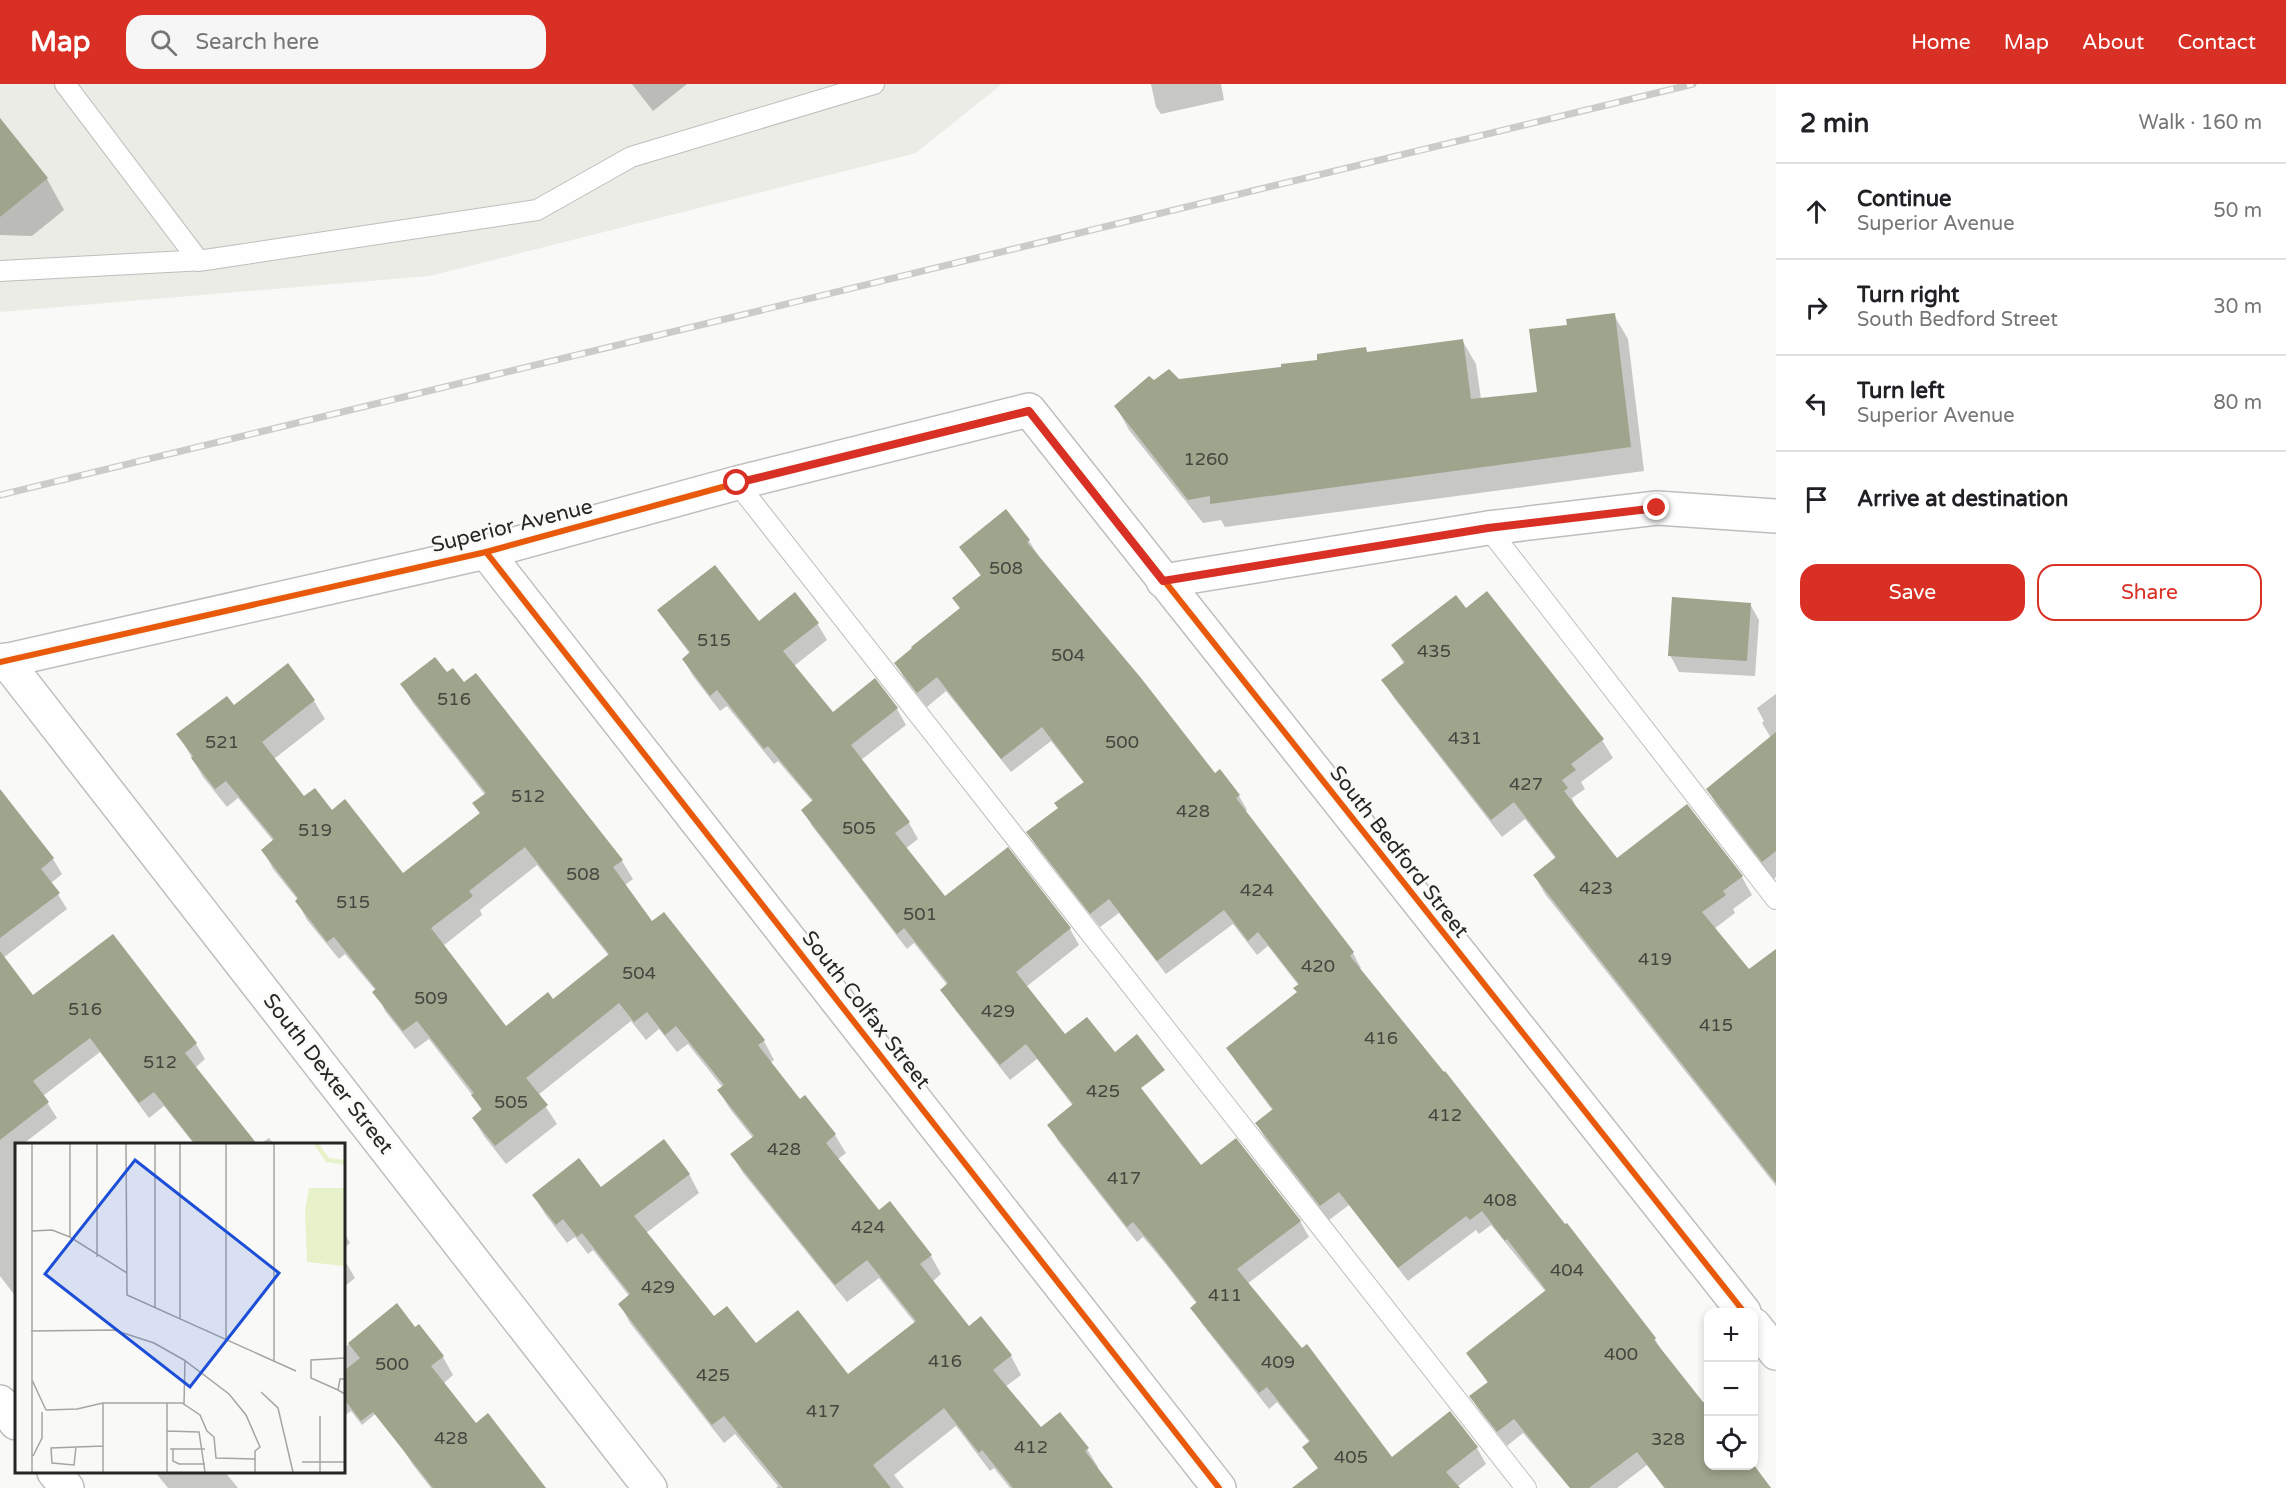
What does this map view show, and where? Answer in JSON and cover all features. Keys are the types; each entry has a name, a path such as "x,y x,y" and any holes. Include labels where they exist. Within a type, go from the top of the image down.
{"street":[{"name":"Superior Avenue","path":"2,661 486,552 737,483 1029,411"},
{"name":"South Bedford Street","path":"1029,411 1741,1308"},
{"path":"1163,581 1488,528 1657,508 1776,516"},
{"name":"South Colfax Street","path":"486,552 1219,1488"},
{"name":"South Dexter Street","path":"2,661 650,1488"},
{"path":"1758,1330 1776,1353"},
{"path":"0,1402 15,1422"},
{"path":"55,1473 67,1488"}],"lane":[{"path":"65,84 199,261"},
{"path":"0,271 199,261 537,210 631,157 874,84"},
{"path":"737,483 1526,1488"},
{"path":"1488,528 1776,899"}],"shaded area":[{"path":"0,84 1002,84 916,153 430,276 0,312"}],"building":[{"path":"0,118 48,178 0,217"},
{"path":"1615,313 1631,447 1210,504 1210,496 1188,500 1114,406 1149,376 1154,380 1169,369 1179,379 1281,367 1281,364 1317,360 1317,354 1366,347 1367,352 1463,339 1471,399 1537,392 1529,329 1567,325 1566,319"},
{"path":"1006,509 1030,540 1027,542 1141,678 1215,773 1220,769 1240,795 1236,798 1354,952 1350,956 1445,1071 1565,1224 1567,1223 1656,1338 1654,1340 1704,1402 1704,1470 1758,1470 1771,1488 1665,1488 1637,1452 1589,1488 1570,1488 1514,1419 1497,1432 1469,1396 1488,1382 1466,1353 1546,1290 1507,1239 1505,1241 1482,1211 1470,1220 1466,1216 1398,1268 1339,1192 1320,1206 1255,1123 1273,1109 1226,1048 1297,992 1293,988 1299,984 1258,932 1248,941 1224,910 1157,961 1109,899 1090,914 1026,832 1058,808 1054,803 1084,782 1042,727 1001,759 937,677 917,693 894,663 960,608 952,598 981,575 959,547"},
{"path":"715,565 759,621 795,592 819,623 783,651 833,712 875,678 898,708 851,745 910,822 895,833 945,896 1008,847 1071,928 1016,972 1065,1034 1087,1017 1115,1052 1137,1034 1165,1070 1141,1088 1201,1165 1236,1138 1301,1221 1237,1269 1302,1348 1307,1344 1392,1457 1450,1411 1478,1447 1446,1472 1460,1488 1292,1488 1318,1468 1302,1447 1310,1441 1267,1387 1259,1393 1190,1308 1197,1302 1153,1246 1133,1222 1127,1227 1047,1125 1073,1104 1026,1044 1000,1065 940,990 948,983 904,928 897,934 801,810 813,800 768,746 764,749 717,690 710,696 682,659 690,652 657,610"},
{"path":"1487,591 1604,739 1571,764 1576,770 1562,780 1568,788 1564,791 1617,858 1687,804 1743,876 1723,891 1726,895 1702,912 1749,969 1776,949 1776,1183 1533,875 1556,857 1514,802 1491,820 1381,680 1405,662 1391,645 1456,595 1466,608"},
{"path":"1672,597 1751,603 1747,661 1668,656"},
{"path":"435,657 447,672 453,668 464,682 476,673 623,860 613,867 652,921 664,912 765,1040 758,1045 800,1099 805,1095 836,1134 826,1143 879,1210 890,1201 932,1255 920,1264 969,1326 981,1316 1012,1355 993,1370 1041,1427 1060,1412 1089,1448 1085,1451 1113,1488 1013,1488 982,1450 979,1453 944,1408 873,1465 891,1488 783,1488 724,1416 712,1425 618,1304 630,1294 582,1233 577,1237 563,1219 556,1225 532,1195 579,1158 601,1187 664,1139 690,1174 634,1216 714,1316 727,1306 756,1343 798,1310 848,1374 916,1321 867,1260 835,1285 730,1154 754,1136 717,1090 724,1085 676,1026 665,1035 647,1012 634,1022 619,1003 526,1078 548,1105 495,1146 472,1118 482,1109 471,1095 474,1093 417,1021 403,1031 372,992 376,989 334,937 327,942 295,901 298,898 261,850 274,839 226,781 215,789 176,734 227,696 234,705 288,663 315,700 262,742 304,796 315,788 332,810 345,799 403,873 480,813 472,803 486,793 400,684","holes":["525,847 609,954 553,999 548,992 506,1026 431,928 473,896 469,891"]},
{"path":"1776,732 1776,851 1762,862 1706,789"},
{"path":"0,789 54,858 41,869 60,893 0,938"},
{"path":"113,934 197,1043 185,1053 256,1143 194,1143 154,1092 139,1103 90,1038 33,1081 49,1102 0,1140 0,951 33,995"},
{"path":"397,1303 415,1327 419,1324 444,1356 431,1366 476,1423 488,1413 546,1488 433,1488 373,1412 361,1421 345,1400 345,1370 360,1358 348,1343"}],"railway":[{"path":"0,495 1693,84"}],"cycle path":[{"path":"0,662 486,552 737,483 1029,410 1741,1308"},
{"path":"486,552 1219,1488"}],"route":[{"path":"737,483 1029,411 1163,581 1488,528 1657,508"}]}
